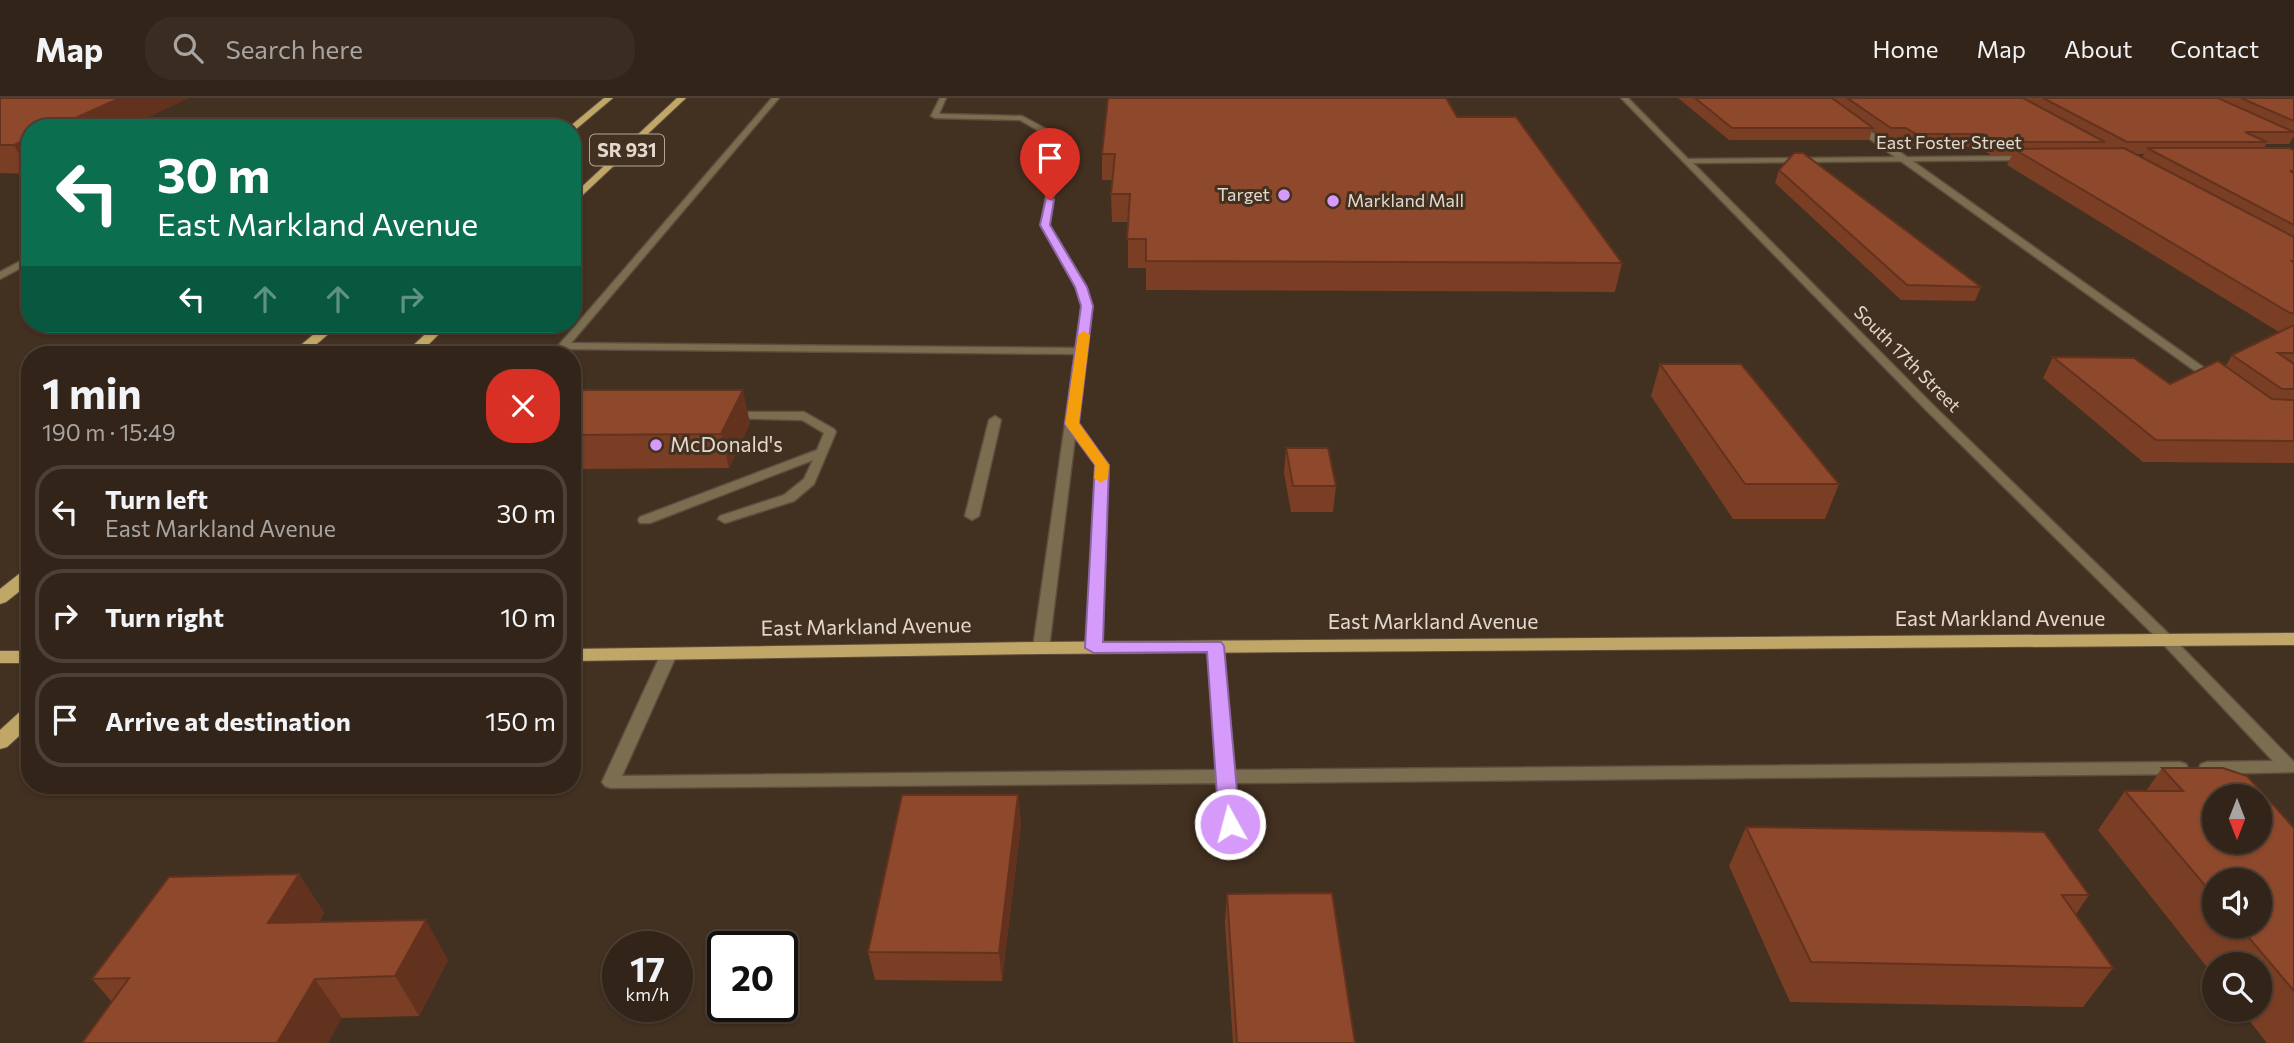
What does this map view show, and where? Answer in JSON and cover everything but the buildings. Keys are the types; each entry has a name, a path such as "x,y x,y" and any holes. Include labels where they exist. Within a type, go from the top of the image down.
{"main road":[{"name":"SR 931","path":"581,121 609,98"},
{"name":"SR 931","path":"581,193 682,98"},
{"path":"307,346 323,333"},
{"path":"420,346 433,333"},
{"path":"0,598 21,581"},
{"name":"East Markland Avenue","path":"581,655 1215,646 2294,639"},
{"path":"0,657 21,657"},
{"path":"0,742 21,722"}],"street":[{"path":"581,325 776,98"},
{"path":"943,98 935,116 1021,118 1060,141 1045,225 1081,287 1087,306 1041,648"},
{"name":"South 17th Street","path":"1224,777 2290,767 2168,640 1930,408 1624,98"},
{"path":"1851,121 2220,384"},
{"name":"East Foster Street","path":"1689,161 2037,158"},
{"path":"0,276 21,265"},
{"path":"581,346 1082,351"},
{"path":"722,416 804,416 830,432 810,481 789,498 725,519"},
{"path":"972,516 995,420"},
{"path":"1072,424 1102,465 1094,648"},
{"path":"645,520 822,452"},
{"path":"1215,646 1230,824"},
{"path":"669,654 611,782 1224,777"}],"slow traffic":[{"path":"1084,335 1072,424 1102,465 1101,478"}],"place":[{"name":"Target","path":"1284,195"},
{"name":"Markland Mall","path":"1333,201"},
{"name":"McDonald's","path":"656,445"}],"route":[{"path":"1050,200 1045,225 1081,287 1087,306 1072,424 1102,465 1094,648 1215,646 1230,824"}]}
